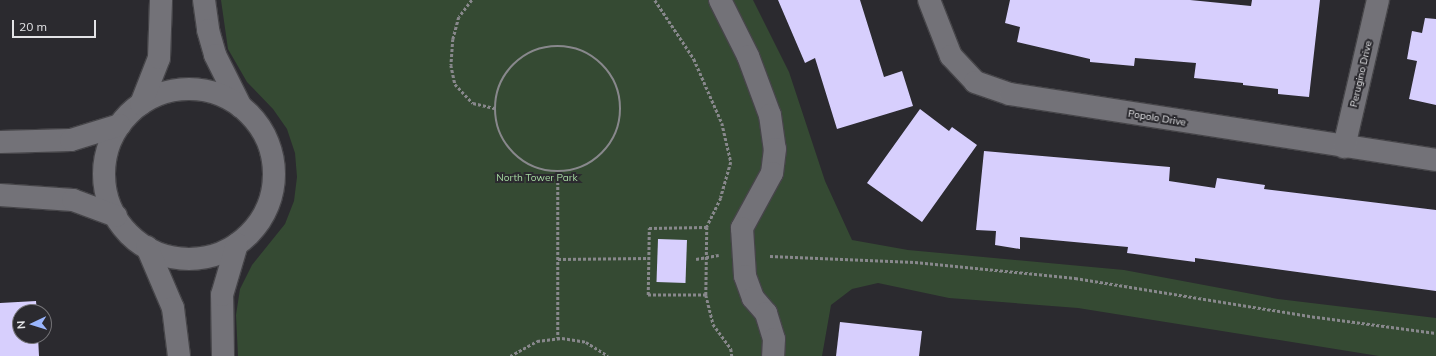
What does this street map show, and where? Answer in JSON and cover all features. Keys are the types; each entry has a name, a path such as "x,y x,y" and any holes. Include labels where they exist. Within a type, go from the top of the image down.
{"street":[{"path":"141,104 159,58 161,0"},
{"path":"204,0 208,30 215,55 241,107"},
{"path":"720,0 748,56 770,115 775,149 772,173 742,228 746,276 753,298 766,313 774,339 773,356"},
{"name":"Popolo Drive","path":"929,0 951,56 975,82 1010,94 1344,147 1436,160"},
{"name":"Perugino Drive","path":"1344,147 1378,0"},
{"path":"191,89 222,96 241,107 256,121 267,140 273,160 274,182 269,202 260,221 237,244 209,257 187,259 166,256 147,247 130,234 116,216 106,188 105,166 110,146 120,125 141,104 160,94 191,89"},
{"path":"0,142 71,140 120,125"},
{"path":"0,195 73,200 116,216"},
{"path":"223,356 222,295 237,244"},
{"path":"147,247 173,308 179,356"}],"path":[{"path":"472,0 459,17 453,39 451,66 455,84 473,103 495,108"},
{"path":"655,0 694,59 722,123 731,162 721,198 707,227 708,256 706,295 713,324 731,349 732,356"},
{"path":"560,46 580,50 598,60 611,75 619,93 621,113 616,134 604,152 587,166 558,172 545,171 525,163 508,148 498,129 495,108 499,88 508,70 522,57 541,49 560,46"},
{"path":"558,172 558,338"},
{"path":"706,295 648,295 648,258 649,228 707,227"},
{"path":"696,259 708,256 744,254 870,262 915,262 1075,278 1317,317 1436,333"},
{"path":"558,259 648,258"},
{"path":"510,356 537,341 558,338 586,342 608,356"}],"green space":[{"name":"North Tower Park","path":"221,0 753,0 789,72 825,181 852,240 908,250 1124,270 1278,299 1436,318 1436,356 1379,356 1078,308 949,298 878,283 852,289 831,305 822,356 238,356 236,315 240,289 252,265 285,224 294,201 297,177 295,153 287,129 273,109 247,82 228,49"}],"building":[{"path":"778,0 860,0 884,77 902,71 913,106 837,129 815,58 805,63"},
{"path":"1010,0 1190,0 1251,6 1252,0 1320,0 1309,97 1278,94 1278,89 1243,85 1243,83 1194,78 1196,63 1135,58 1134,66 1090,62 1090,59 1017,42 1020,27 1005,23"},
{"path":"1425,18 1436,19 1436,105 1409,99 1417,61 1407,59 1412,31 1422,33"},
{"path":"920,109 949,131 952,127 977,145 922,222 867,183"},
{"path":"984,151 1170,167 1169,181 1215,188 1217,178 1265,185 1264,189 1436,210 1436,291 1195,258 1195,262 1127,253 1128,247 1020,237 1020,249 995,245 996,231 976,230"},
{"path":"658,239 687,240 685,283 656,282"},
{"path":"36,301 36,304 12,304 12,344 38,344 39,356 0,356 0,303"},
{"path":"840,322 922,331 919,356 836,356"}]}
